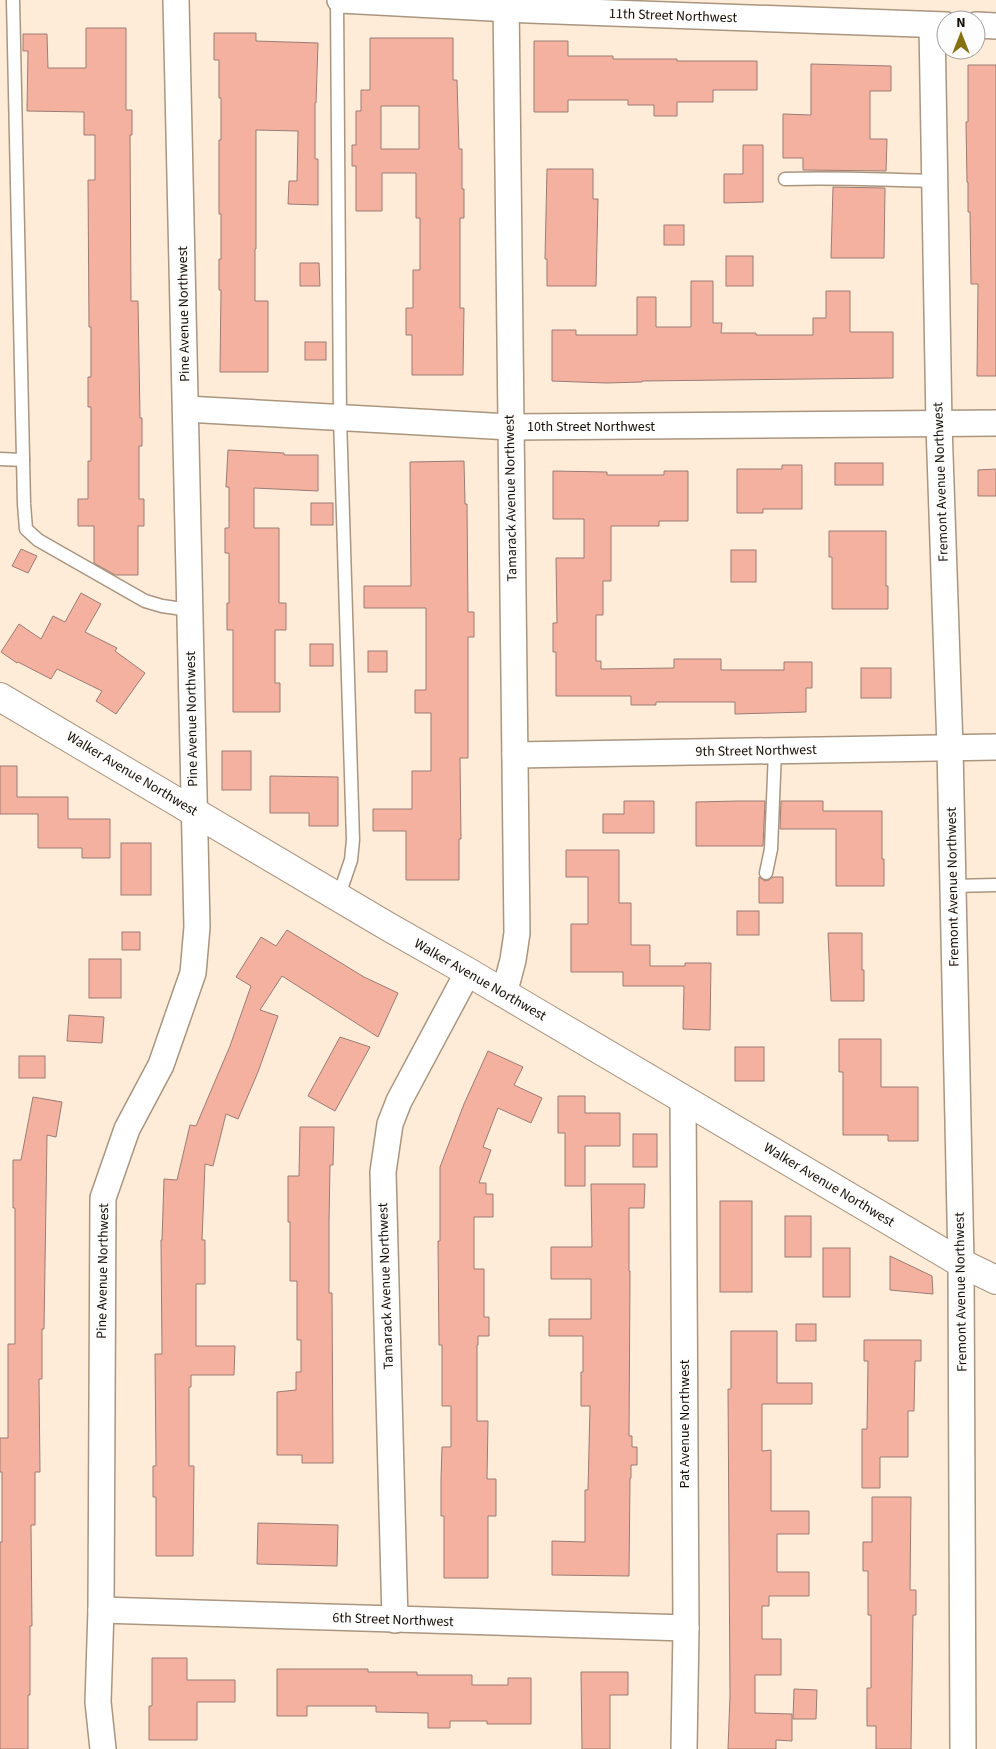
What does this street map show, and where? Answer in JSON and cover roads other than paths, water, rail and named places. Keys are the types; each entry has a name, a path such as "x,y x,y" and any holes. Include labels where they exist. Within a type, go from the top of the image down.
{"main road":[{"name":"Walker Avenue Northwest","path":"0,697 338,898 468,972 961,1263 996,1280"}],"street":[{"name":"Pine Avenue Northwest","path":"103,1749 98,1702 101,1610 103,1198 127,1129 160,1065 193,973 197,927 176,0"},
{"name":"11th Street Northwest","path":"338,0 823,11 936,25"},
{"name":"Tamarack Avenue Northwest","path":"504,994 514,960 517,933 506,4"},
{"name":"Fremont Avenue Northwest","path":"938,60 935,181 939,425 950,748 961,1263 963,1749"},
{"name":"10th Street Northwest","path":"186,409 510,428 996,423"},
{"name":"9th Street Northwest","path":"515,755 996,747"},
{"name":"Tamarack Avenue Northwest","path":"395,1620 383,1172 390,1124 399,1101 468,972"},
{"name":"Pat Avenue Northwest","path":"683,1099 686,1628 684,1749"},
{"name":"6th Street Northwest","path":"101,1610 686,1628"}],"lane":[{"path":"13,0 26,529 38,540 145,600 162,606 190,610"},
{"path":"338,0 340,418 353,840 351,860 338,898"},
{"path":"785,179 935,181"},
{"path":"0,459 23,460"},
{"path":"766,873 771,849 775,750"},
{"path":"953,886 996,885"}]}
